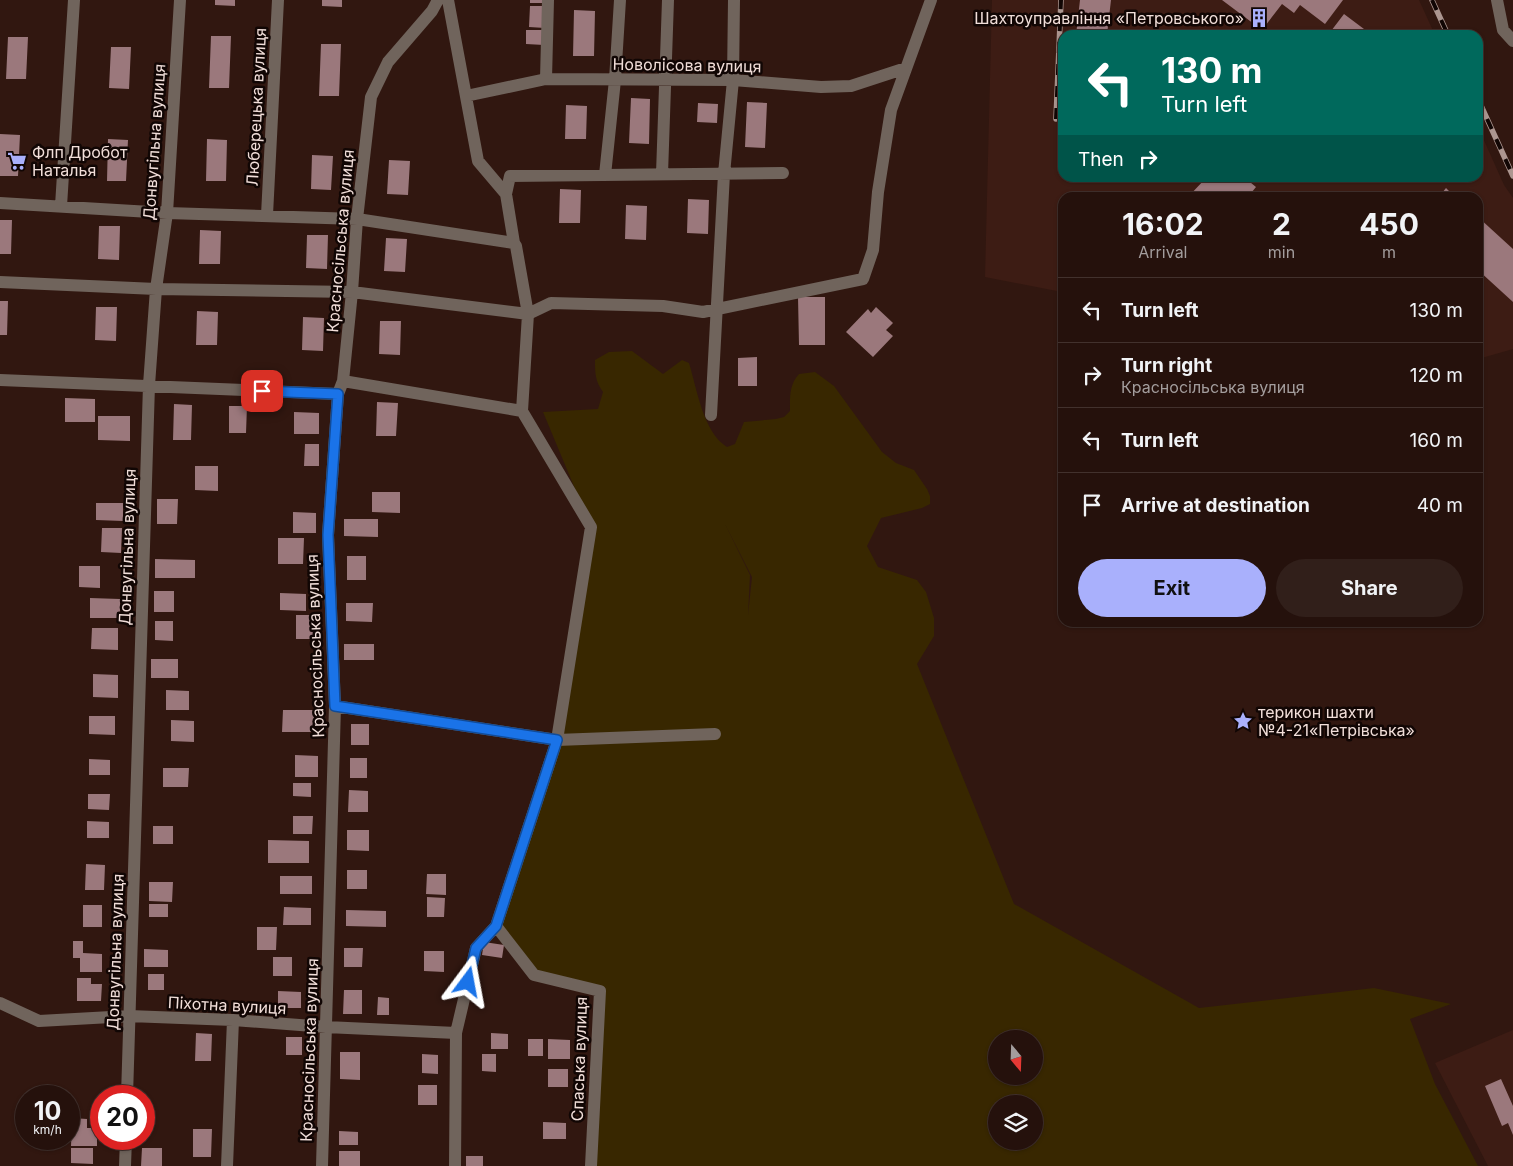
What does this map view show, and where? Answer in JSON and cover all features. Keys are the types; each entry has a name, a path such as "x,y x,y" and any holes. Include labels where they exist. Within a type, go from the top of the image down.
{"street":[{"path":"60,206 74,0"},
{"name":"Донвугільна вулиця","path":"127,1085 148,385 156,289 166,213 180,0"},
{"name":"Люберецька вулиця","path":"266,215 278,0"},
{"name":"Красносільська вулиця","path":"322,1166 335,706 328,535 338,394 343,381 357,219 371,97 388,62 432,12 438,0"},
{"path":"448,0 478,161 506,194"},
{"path":"546,79 548,0"},
{"path":"605,175 615,80 620,0"},
{"path":"662,174 668,0"},
{"path":"711,415 724,174 733,80 734,0"},
{"path":"0,282 156,289 352,292 528,314 551,303 663,306 703,312 863,279 873,250 878,192 890,110 931,0"},
{"path":"1497,0 1504,30 1513,41"},
{"name":"Новолісова вулиця","path":"466,96 546,79 733,80 822,87 851,86 906,68"},
{"path":"455,1166 456,1033 476,948 496,926 557,740 591,527 522,411 528,314 506,194 510,176 783,173"},
{"path":"0,203 166,213 357,219 514,243"},
{"path":"0,380 338,394"},
{"path":"343,381 522,411"},
{"path":"335,706 557,740 714,734"},
{"name":"Спаська вулиця","path":"496,926 534,975 600,991 591,1166"},
{"name":"Піхотна вулиця","path":"0,1003 39,1020 129,1016 456,1033"},
{"path":"227,1166 233,1020"},
{"path":"125,1166 126,1150"}],"shaded area":[{"path":"992,0 1419,0 1433,30 1058,30 1058,182 1483,182 1483,138 1504,185 1513,198 1513,349 1483,358 1483,192 1058,192 1058,291 985,277"},
{"path":"632,351 663,374 682,360 689,363 707,421 712,431 727,447 735,444 744,422 776,419 784,417 790,411 792,387 799,374 815,372 834,386 882,452 896,463 914,470 930,496 930,504 922,508 881,518 867,546 878,567 917,580 926,592 934,618 934,636 917,664 1014,904 1199,1008 1374,988 1451,1004 1410,1019 1435,1084 1478,1166 591,1166 600,992 534,975 496,926 557,740 591,527 543,412 598,409 603,392 596,377 595,360 609,352","holes":["725,524 752,577 748,615 750,575"]},
{"path":"1513,1030 1513,1166 1488,1166 1435,1063"}],"building":[{"path":"215,0 235,0 235,6 215,5"},
{"path":"322,0 342,0 342,7 322,6"},
{"path":"530,0 546,0 546,3 530,3"},
{"path":"1080,0 1111,0 1108,30 1077,30"},
{"name":"Шахтоуправління «Петровського»","path":"1222,0 1343,0 1325,24 1300,5 1294,13 1282,4 1262,30"},
{"path":"530,6 546,6 545,28 529,27"},
{"path":"574,10 595,11 594,56 573,56"},
{"path":"1344,14 1365,30 1332,30"},
{"path":"526,30 544,30 544,45 526,44"},
{"path":"211,36 231,36 229,88 209,88"},
{"path":"8,37 28,37 26,79 6,79"},
{"path":"321,44 341,44 339,96 319,96"},
{"path":"111,47 131,47 129,89 109,88"},
{"path":"631,98 650,99 649,144 629,143"},
{"path":"747,102 767,103 765,148 745,147"},
{"path":"698,103 718,104 717,123 697,122"},
{"path":"566,105 587,106 586,139 565,139"},
{"path":"0,134 20,135 18,176 0,176"},
{"path":"108,139 128,140 126,181 107,181"},
{"path":"207,139 227,140 226,181 206,181"},
{"path":"312,155 333,156 331,190 311,189"},
{"path":"389,160 410,161 408,195 387,194"},
{"path":"1202,182 1250,182 1256,187 1252,192 1193,192"},
{"path":"560,189 581,190 580,223 559,223"},
{"path":"688,199 709,200 708,234 687,233"},
{"path":"626,205 647,206 646,240 625,239"},
{"path":"0,220 12,220 11,254 0,254"},
{"path":"1483,222 1513,249 1513,302 1483,275"},
{"path":"99,226 120,226 119,260 98,259"},
{"path":"200,230 221,231 220,264 199,264"},
{"path":"307,235 328,235 327,269 306,268"},
{"path":"386,238 407,239 405,272 384,271"},
{"path":"798,297 825,297 825,345 799,345"},
{"path":"0,301 8,301 7,335 0,335"},
{"path":"96,307 117,307 116,341 95,340"},
{"path":"876,307 893,323 886,330 893,336 873,357 846,332 868,309 871,313"},
{"path":"197,311 218,312 217,345 196,345"},
{"path":"303,317 324,318 323,351 302,350"},
{"path":"380,321 401,321 400,355 379,354"},
{"path":"757,357 757,386 738,386 738,358"},
{"path":"65,398 95,399 95,422 65,422"},
{"path":"377,402 398,403 396,436 376,436"},
{"path":"174,404 192,405 191,440 173,440"},
{"path":"229,406 247,406 246,433 229,433"},
{"path":"294,412 319,413 319,434 294,434"},
{"path":"98,416 130,416 130,441 98,440"},
{"path":"305,444 319,444 319,466 304,466"},
{"path":"195,466 218,466 218,491 195,490"},
{"path":"372,492 400,492 400,513 372,512"},
{"path":"157,499 178,499 177,524 157,524"},
{"path":"96,503 123,503 123,521 96,520"},
{"path":"293,512 316,513 316,533 293,533"},
{"path":"344,519 378,519 378,537 344,536"},
{"path":"102,528 122,528 121,553 101,552"},
{"path":"278,538 304,538 303,564 278,564"},
{"path":"347,556 366,556 366,580 347,580"},
{"path":"155,559 195,560 195,578 155,578"},
{"path":"79,566 100,566 100,588 79,587"},
{"path":"154,591 174,591 174,612 154,612"},
{"path":"280,593 306,594 306,611 280,610"},
{"path":"90,598 120,599 120,618 90,618"},
{"path":"346,603 373,603 372,622 346,621"},
{"path":"296,615 317,615 317,639 296,639"},
{"path":"155,621 173,621 173,641 155,640"},
{"path":"92,628 118,628 118,650 91,649"},
{"path":"344,644 374,644 374,660 344,660"},
{"path":"151,659 178,659 178,678 151,678"},
{"path":"93,674 118,675 118,698 93,697"},
{"path":"166,690 189,691 189,710 166,710"},
{"path":"283,710 315,710 314,732 282,732"},
{"path":"89,716 115,716 115,735 89,734"},
{"path":"171,720 194,721 194,742 171,741"},
{"path":"351,724 369,724 369,745 351,745"},
{"path":"295,755 318,756 318,777 295,777"},
{"path":"350,758 367,758 367,778 350,778"},
{"path":"89,759 110,760 110,775 89,775"},
{"path":"163,768 189,768 188,787 163,787"},
{"path":"293,783 311,783 311,797 293,796"},
{"path":"349,790 368,791 368,812 348,812"},
{"path":"88,794 110,794 109,810 88,809"},
{"path":"293,816 313,816 312,834 293,834"},
{"path":"87,821 109,822 109,838 87,838"},
{"path":"153,826 173,826 173,844 153,844"},
{"path":"347,830 369,830 369,851 347,850"},
{"path":"268,840 309,841 309,863 268,863"},
{"path":"86,864 105,865 104,890 85,890"},
{"path":"347,870 367,870 367,889 347,889"},
{"path":"427,874 446,874 446,895 426,894"},
{"path":"280,876 312,876 312,894 280,894"},
{"path":"149,882 173,882 172,902 149,901"},
{"path":"427,897 445,898 444,917 427,917"},
{"path":"149,904 168,904 168,917 149,917"},
{"path":"83,905 102,905 102,927 83,927"},
{"path":"284,907 311,908 311,925 283,925"},
{"path":"346,910 386,911 386,927 346,926"},
{"path":"257,927 277,927 276,950 257,950"},
{"path":"73,941 83,941 83,953 102,954 102,972 80,972 80,958 73,958"},
{"path":"484,942 504,945 502,958 482,955"},
{"path":"344,948 363,948 362,967 344,967"},
{"path":"144,949 168,950 168,967 144,967"},
{"path":"424,951 444,951 444,972 424,971"},
{"path":"273,957 292,957 292,976 273,976"},
{"path":"148,974 164,974 164,990 148,990"},
{"path":"77,978 91,978 91,984 102,984 101,1001 77,1001"},
{"path":"344,990 362,990 362,1014 343,1014"},
{"path":"278,991 301,992 301,1008 278,1008"},
{"path":"378,997 389,998 389,1015 377,1015"},
{"path":"196,1033 212,1034 211,1061 195,1061"},
{"path":"491,1033 508,1034 508,1049 491,1049"},
{"path":"286,1037 302,1037 302,1055 286,1055"},
{"path":"528,1039 543,1039 543,1056 528,1056"},
{"path":"548,1039 570,1040 570,1059 548,1059"},
{"path":"340,1052 360,1052 360,1080 340,1079"},
{"path":"422,1054 438,1055 438,1074 422,1073"},
{"path":"482,1054 496,1054 496,1072 482,1071"},
{"path":"548,1069 568,1069 568,1087 548,1087"},
{"path":"1501,1079 1513,1106 1513,1135 1508,1123 1502,1126 1485,1086"},
{"path":"418,1085 437,1085 437,1105 418,1105"},
{"path":"80,1119 87,1119 87,1128 90,1128 90,1146 80,1146"},
{"path":"543,1122 566,1123 566,1139 543,1139"},
{"path":"193,1129 212,1129 211,1157 193,1157"},
{"path":"339,1131 358,1132 358,1145 339,1145"},
{"path":"90,1148 90,1150 93,1150 93,1164 71,1163 71,1150"},
{"path":"162,1148 162,1166 141,1166 142,1150"},
{"path":"339,1151 360,1151 360,1166 339,1166"},
{"path":"466,1156 483,1156 483,1166 466,1166"}],"railway":[{"path":"1060,30 1061,0"},
{"path":"1432,0 1446,30"},
{"path":"1056,119 1058,71"},
{"path":"1483,110 1513,176"}],"place":[{"name":"Шахтоуправління «Петровського»","path":"1259,18"},
{"name":"Флп Дробот Наталья","path":"17,161"},
{"name":"терикон шахти №4-21«Петрівська»","path":"1243,721"}],"route":[{"path":"262,391 338,394 328,535 335,706 557,740 496,926 476,948 468,982"}]}
